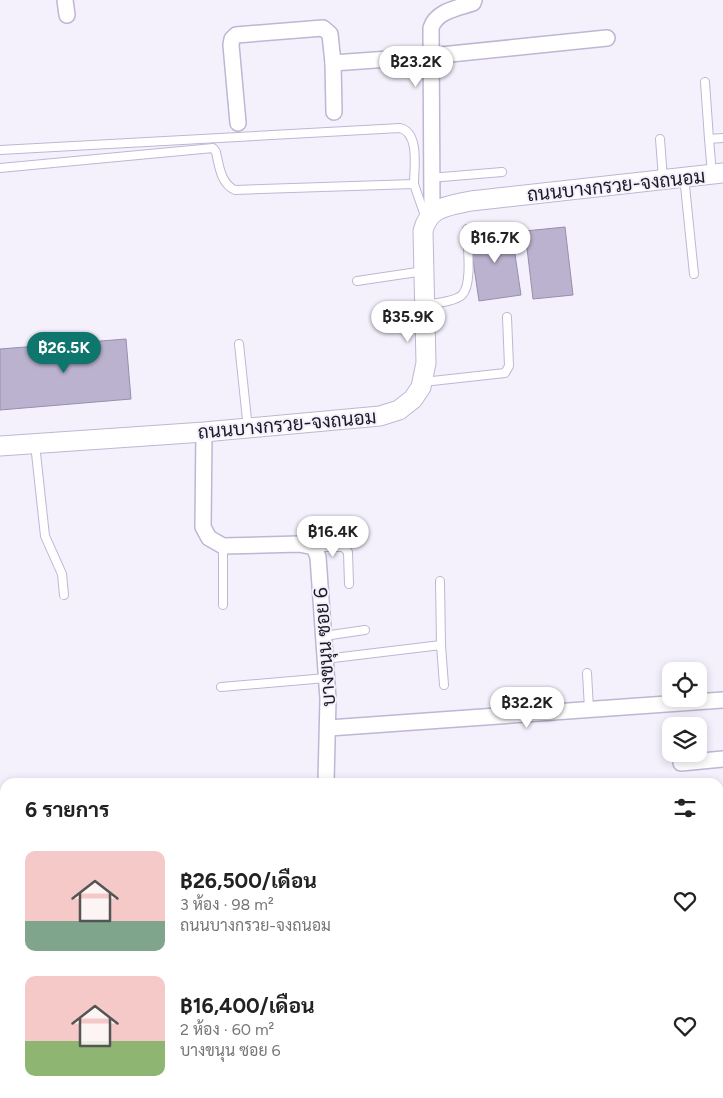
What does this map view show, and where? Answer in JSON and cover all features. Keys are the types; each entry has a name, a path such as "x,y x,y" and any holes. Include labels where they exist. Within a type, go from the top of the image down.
{"street":[{"path":"429,216 431,28 433,22 441,14 473,3 474,0"},
{"path":"238,123 231,46 232,39 236,35 323,28 330,34 333,63 334,112"},
{"path":"333,63 431,56 607,38"},
{"name":"ถนนบางกรวย-จงถนอม","path":"0,446 204,432 380,416 399,410 413,399 422,382 426,363 423,231 429,216 471,201 718,173"},
{"path":"204,432 203,527 209,538 222,546 299,544 314,547"},
{"name":"บางขนุน ซอย 6","path":"314,547 318,557 329,728 326,778"},
{"path":"329,728 723,700"},
{"path":"681,763 723,759"}],"lane":[{"path":"705,82 709,140 718,173"},
{"path":"0,150 400,128 405,129 410,134 413,143 414,184 429,216"},
{"path":"709,140 723,138"},
{"path":"660,139 663,180"},
{"path":"0,168 210,148 216,152 224,181 228,187 235,190 414,184"},
{"path":"430,178 502,172"},
{"path":"684,176 694,274"},
{"path":"424,305 456,298 466,289 468,281 466,229"},
{"path":"357,281 424,271"},
{"path":"422,382 504,373 509,366 507,317"},
{"path":"239,344 248,428"},
{"path":"35,444 45,536 62,574 64,595"},
{"path":"222,546 223,605"},
{"path":"314,547 343,547 346,549 348,552 349,584"},
{"path":"440,581 444,685"},
{"path":"324,636 366,630"},
{"path":"325,659 441,645"},
{"path":"587,673 589,709"},
{"path":"221,687 326,678"}],"building":[{"path":"511,227 521,295 479,301 469,233"},
{"path":"565,227 573,295 533,299 525,231"},
{"path":"126,339 131,399 0,410 0,349"}]}
